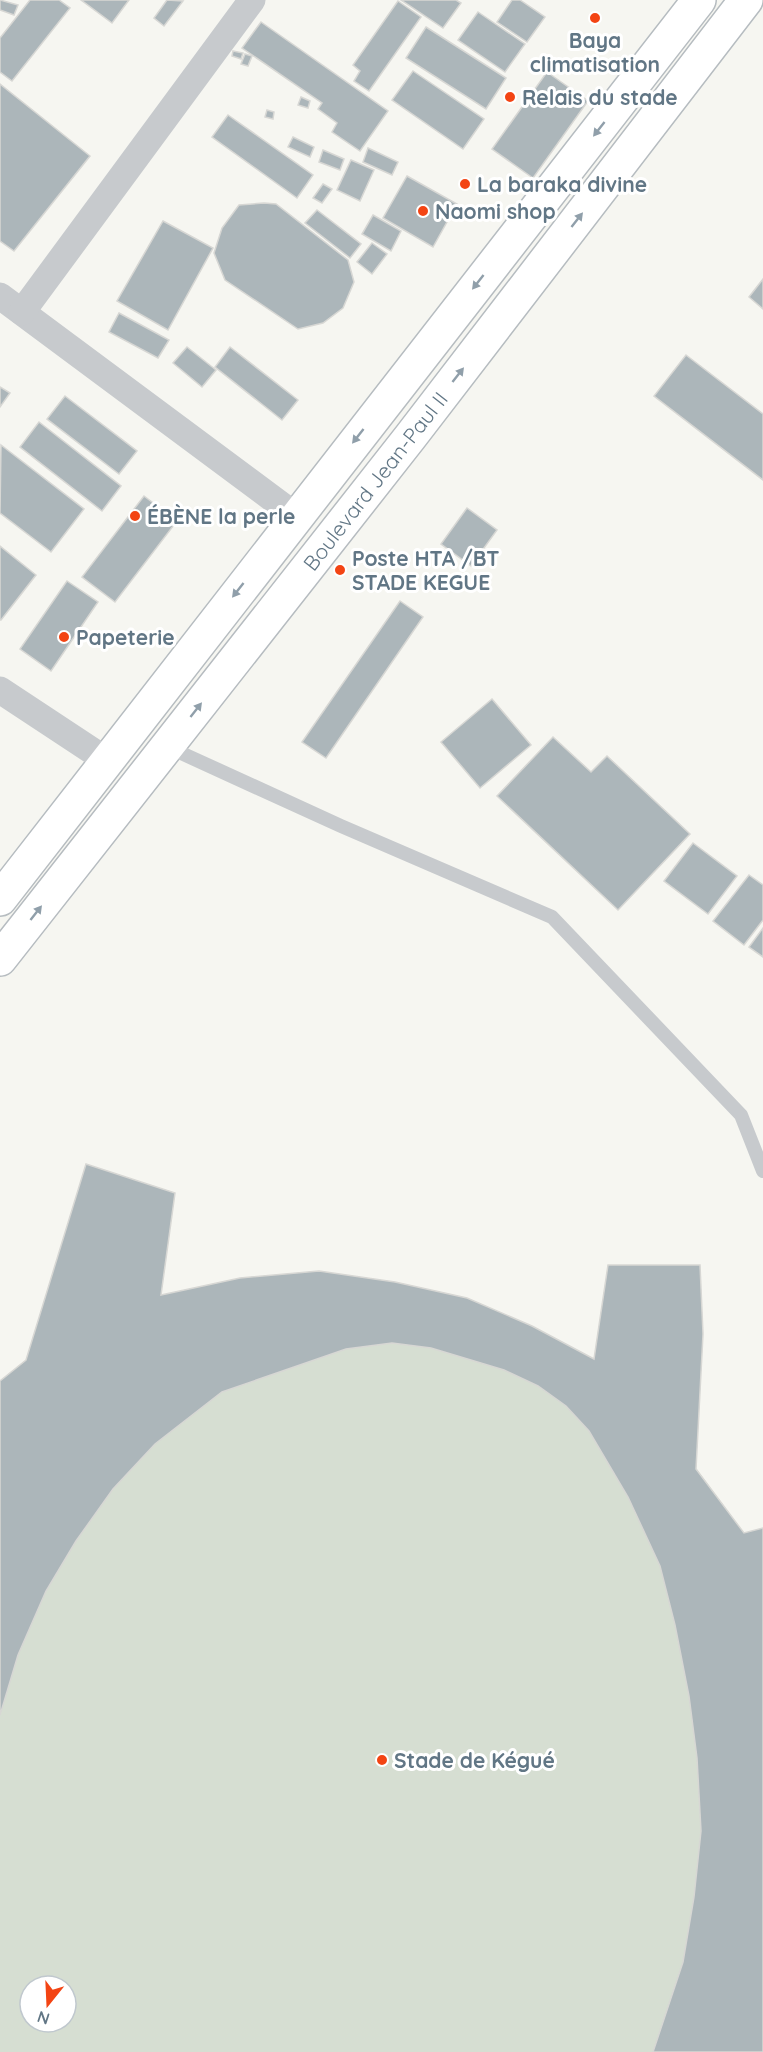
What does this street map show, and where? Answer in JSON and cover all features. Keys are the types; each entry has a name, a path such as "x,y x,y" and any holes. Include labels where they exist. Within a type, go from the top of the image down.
{"main road":[{"name":"Boulevard Jean-Paul II","path":"0,899 699,0"},
{"name":"Boulevard Jean-Paul II","path":"0,959 411,436 746,0"}],"street":[{"path":"22,312 252,0"},
{"path":"0,296 296,516"},
{"path":"0,690 106,760"}],"lane":[{"path":"168,747 341,826 552,917 741,1115 763,1171"}],"shaded area":[{"name":"Stade de Kégué","path":"86,1164 175,1193 161,1295 240,1278 319,1271 395,1282 467,1298 532,1326 594,1359 608,1265 700,1265 703,1334 696,1468 744,1533 763,2052 0,2052 0,1381 26,1360"}],"building":[{"path":"0,0 18,5 14,15 0,10"},
{"path":"30,0 59,0 70,8 12,81 0,72 0,38"},
{"path":"81,0 129,0 112,23"},
{"path":"167,0 183,1 164,26 154,18"},
{"path":"401,0 456,0 461,3 443,28"},
{"path":"512,0 520,0 545,17 527,42 497,22"},
{"path":"398,1 421,17 369,91 354,81 360,71 353,65"},
{"path":"478,12 525,44 505,72 458,40"},
{"path":"261,22 388,111 360,151 332,132 337,123 318,109 322,103 242,48"},
{"path":"426,27 506,78 486,109 406,58"},
{"path":"233,51 243,53 241,59 232,56"},
{"path":"245,54 252,56 248,66 241,64"},
{"path":"413,71 484,119 463,149 392,100"},
{"path":"547,72 588,101 533,178 492,149"},
{"path":"0,84 90,156 14,251 0,241"},
{"path":"301,97 310,101 308,108 298,105"},
{"path":"267,110 274,112 273,119 265,117"},
{"path":"228,115 313,175 297,198 212,137"},
{"path":"293,137 314,147 310,157 288,147"},
{"path":"368,148 398,162 392,175 363,162"},
{"path":"323,150 344,159 340,170 319,162"},
{"path":"351,160 374,170 360,201 337,190"},
{"path":"407,176 457,204 433,247 383,218"},
{"path":"323,184 332,189 322,203 313,198"},
{"path":"276,204 348,260 354,282 343,308 323,323 298,329 225,280 214,253 222,228 239,205"},
{"path":"317,210 361,244 350,258 305,223"},
{"path":"373,215 401,231 391,251 362,234"},
{"path":"163,221 213,248 168,330 117,301"},
{"path":"372,243 387,254 372,274 357,262"},
{"path":"763,279 763,309 749,297"},
{"path":"119,313 169,340 158,358 109,332"},
{"path":"187,347 216,370 202,387 173,363"},
{"path":"230,347 298,400 282,420 215,367"},
{"path":"686,355 763,414 763,480 654,396"},
{"path":"0,387 10,393 0,407"},
{"path":"65,396 137,451 119,474 47,419"},
{"path":"39,422 121,486 102,511 20,447"},
{"path":"1,445 84,509 51,552 0,513"},
{"path":"144,496 177,521 115,602 82,577"},
{"path":"467,508 497,530 471,566 441,544"},
{"path":"0,546 36,575 1,620 0,620"},
{"path":"67,581 98,602 51,671 20,649"},
{"path":"400,601 423,617 326,758 302,742"},
{"path":"492,699 531,745 480,788 441,742"},
{"path":"553,737 591,772 607,756 690,834 618,910 497,796"},
{"path":"693,843 737,876 708,914 664,881"},
{"path":"749,875 763,885 763,920 744,945 713,921"},
{"path":"763,928 763,957 749,947"},
{"path":"86,1164 175,1193 161,1295 240,1278 319,1271 395,1282 467,1298 532,1326 594,1359 608,1265 700,1265 703,1334 696,1469 744,1533 763,1528 763,2052 653,2052 683,1962 694,1897 701,1831 697,1758 689,1696 675,1625 660,1566 628,1497 589,1431 566,1406 538,1386 504,1370 431,1348 392,1343 346,1349 222,1392 155,1444 113,1489 76,1541 46,1591 18,1655 0,1715 0,1381 26,1360"}],"place":[{"name":"Baya climatisation","path":"595,18"},
{"name":"Relais du stade","path":"510,97"},
{"name":"La baraka divine","path":"465,184"},
{"name":"Naomi shop","path":"423,211"},
{"name":"ÉBÈNE la perle","path":"135,516"},
{"name":"Poste HTA /BT STADE KEGUE","path":"340,570"},
{"name":"Papeterie","path":"64,637"},
{"name":"Stade de Kégué","path":"382,1760"}]}
